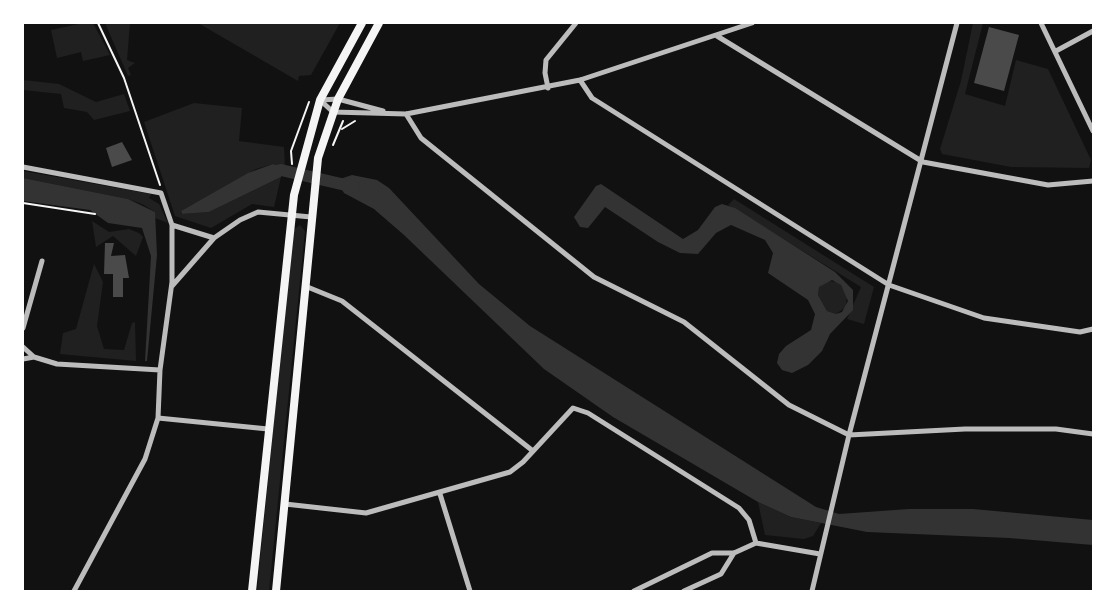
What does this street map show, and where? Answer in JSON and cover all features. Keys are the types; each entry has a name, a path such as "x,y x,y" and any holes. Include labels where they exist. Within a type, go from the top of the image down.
{"main road":[{"path":"252,591 290,215 300,166 320,100 362,23"},
{"path":"276,591 317,169 338,99 379,23"}],"street":[{"path":"548,88 546,60 576,23"},
{"path":"320,100 333,112 406,114 580,80 752,23"},
{"path":"812,591 849,435 957,23"},
{"path":"1041,23 1093,131"},
{"path":"1056,51 1093,31"},
{"path":"717,36 922,162 1048,185 1093,181"},
{"path":"580,80 592,98 890,285 984,318 1080,332 1093,329"},
{"path":"320,100 338,99 390,113"},
{"path":"406,114 421,138 594,277 684,322 789,405 849,435 965,429 1056,429 1093,434"},
{"path":"23,167 161,193 172,225 172,286 160,370 158,418 145,459 74,591"},
{"path":"172,286 214,238 258,212 311,217"},
{"path":"172,225 214,238"},
{"path":"23,328 42,261"},
{"path":"304,286 342,301 533,451"},
{"path":"23,347 34,357 57,364 160,370"},
{"path":"23,359 34,357"},
{"path":"285,504 366,513 510,472 573,408 588,413 739,508 749,520 756,543"},
{"path":"158,418 268,429"},
{"path":"440,494 470,591"},
{"path":"634,591 712,554 734,553 756,543 820,554"},
{"path":"684,591 721,574 734,553"}],"path":[{"path":"98,23 124,78 161,193"},
{"path":"23,203 95,214"}],"shaded area":[{"path":"93,23 110,55 83,61 81,52 57,58 51,30"},
{"path":"105,23 130,23 127,60 135,63 128,68 131,75 128,76"},
{"path":"198,23 340,23 311,75 299,76 298,81"},
{"path":"973,23 983,23 965,94 1005,106 1016,60 1048,69 1091,160 1089,168 1011,167 942,154 940,149 961,81"},
{"path":"23,80 59,84 96,102 124,94 130,111 94,120 87,112 64,108 61,94 23,90"},
{"path":"194,103 242,108 239,141 284,147 285,167 273,164 256,169 181,211 181,214 209,212 281,177 274,207 252,204 211,228 175,216 144,122"},
{"path":"273,164 285,167 281,177 209,212 182,214 181,211 248,173"},
{"path":"23,171 151,194 149,198 159,204 168,223 155,218 155,212 142,204 23,178"},
{"path":"352,175 377,180 389,188 479,284 530,326 816,507 839,514 909,509 973,509 1093,520 1093,545 1009,538 867,532 791,517 758,502 613,417 544,369 404,235 374,209 344,193 338,183 340,179"},
{"path":"23,178 128,199 155,212 157,255 147,361 151,256 142,228 108,223 90,210 23,201"},
{"path":"601,184 683,239 698,230 715,207 722,204 735,208 835,272 853,290 853,310 830,334 822,351 808,365 792,373 782,370 777,363 779,354 786,346 811,330 815,314 808,300 768,273 773,253 765,240 731,225 716,233 698,254 680,253 658,242 605,207 588,228 580,227 574,217 596,186","holes":["832,280 841,285 848,301 842,312 836,314 827,311 818,295 819,287"]},
{"path":"734,199 874,287 864,324 847,319 861,287 728,205"},
{"path":"92,221 109,232 129,229 139,233 143,237 136,256 113,236 96,247"},
{"path":"300,225 305,231 269,591 257,591 293,230"},
{"path":"94,264 103,282 97,326 104,349 124,350 132,323 135,322 136,361 60,354 63,333 76,329"},
{"path":"828,281 839,282 847,295 846,307 836,314 827,311 818,295 819,287"},
{"path":"758,502 791,517 821,523 813,536 804,539 765,535"}],"building":[{"path":"989,27 1019,35 1004,91 974,83"},
{"path":"122,142 132,160 112,167 106,148"},
{"path":"105,243 114,243 111,256 125,255 129,278 123,278 123,297 113,297 113,274 104,274"}],"waterway":[{"path":"269,174 281,170 354,187"}]}
